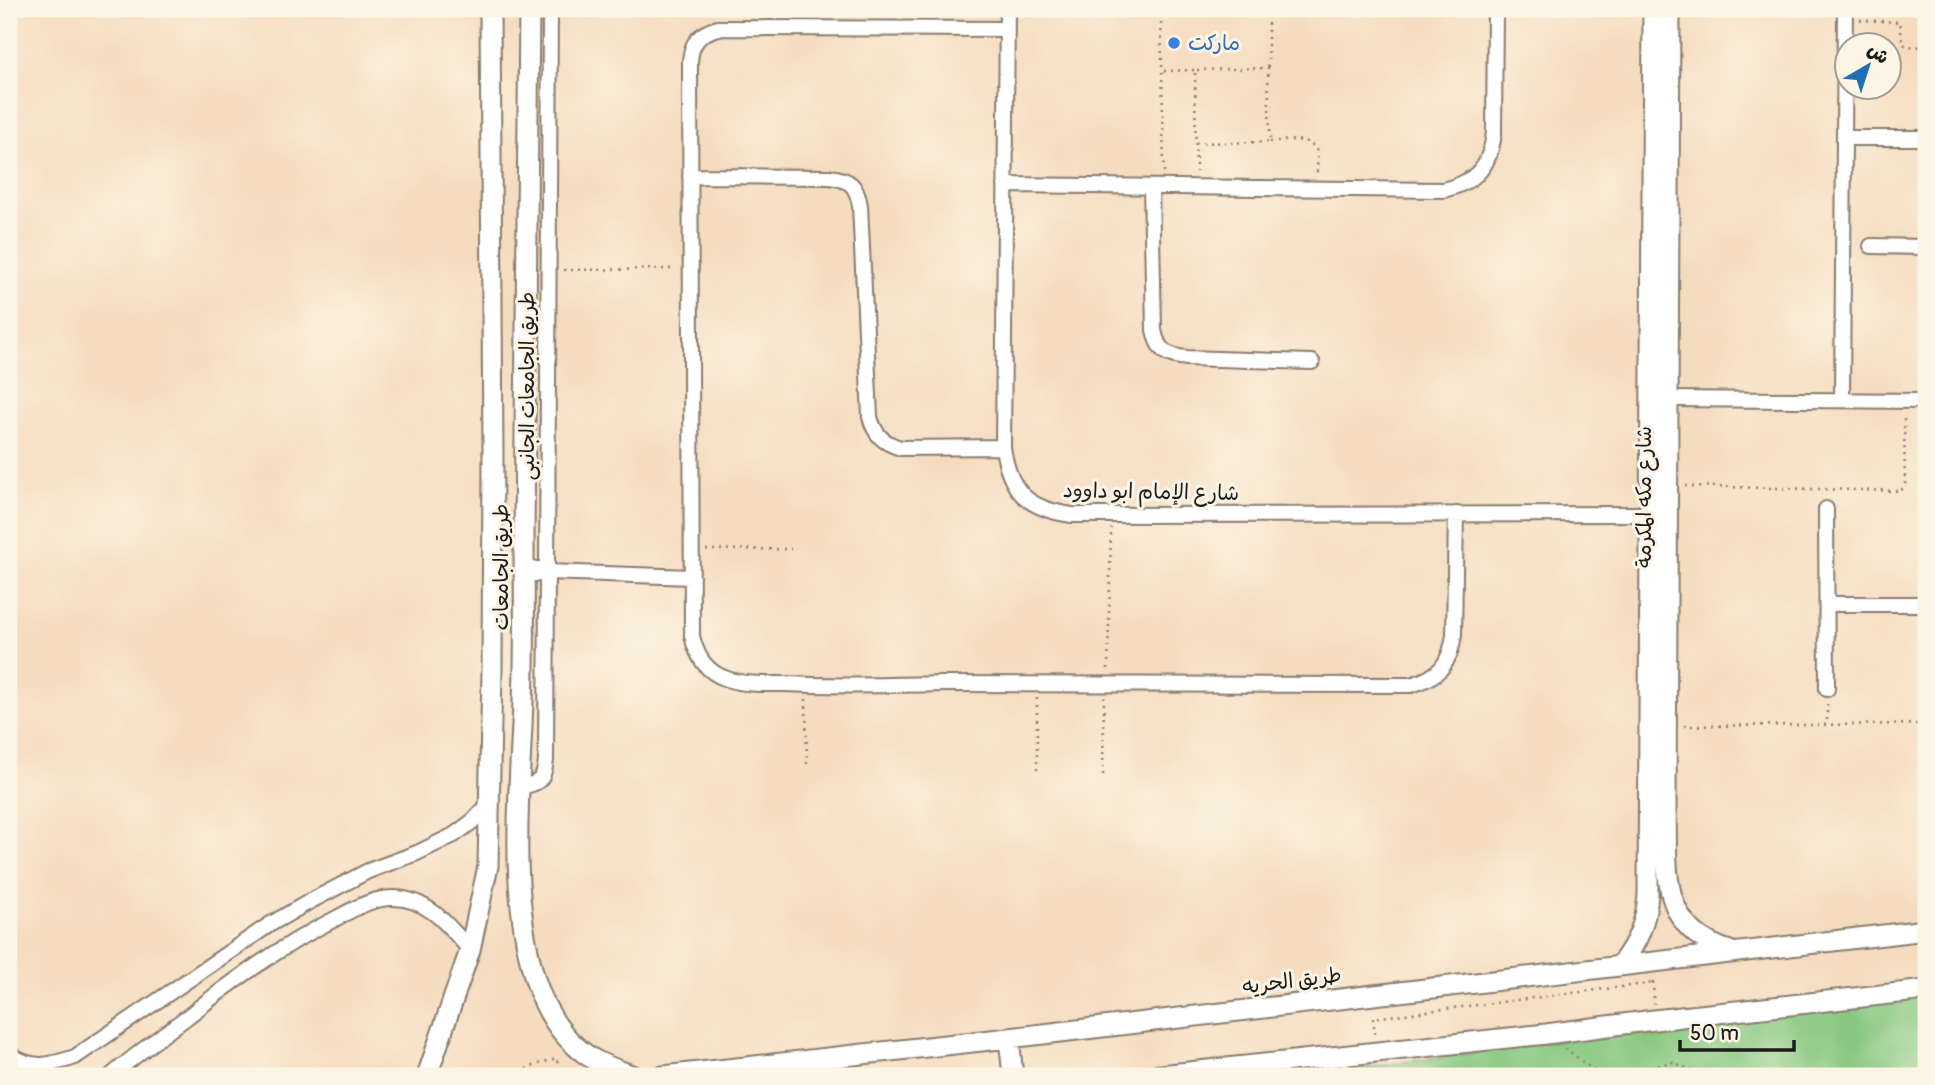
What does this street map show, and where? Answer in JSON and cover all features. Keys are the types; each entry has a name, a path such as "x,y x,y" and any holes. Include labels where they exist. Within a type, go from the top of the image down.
{"main road":[{"name":"طريق الجامعات","path":"427,1076 470,950 488,866 493,509 490,9"},
{"name":"طريق الجامعات","path":"529,9 524,667 518,787 520,884 525,931 536,980 558,1027 575,1046 594,1060 634,1076"},
{"name":"شارع مكه المكرمة","path":"1664,9 1660,230 1650,514 1657,810 1668,887 1680,917 1704,940 1734,952"},
{"name":"شارع مكه المكرمة","path":"1620,965 1638,940 1647,911 1666,727 1667,399 1660,230"},
{"path":"524,571 547,572"},
{"path":"489,795 518,787"},
{"name":"طريق الحريه","path":"663,1076 1926,930"},
{"path":"1151,1076 1926,990"},
{"path":"1009,1038 1013,1076"}],"street":[{"name":"طريق الجامعات الجانبى","path":"518,787 539,782 545,768 550,9"},
{"name":"شارع الإمام ابو داوود","path":"1007,9 1003,447 1006,468 1016,488 1031,503 1050,512 1072,515 1650,514"},
{"path":"1005,185 1443,190 1459,186 1474,177 1485,165 1492,149 1495,9"},
{"path":"1842,400 1845,13"},
{"path":"1007,29 718,28 708,31 694,43 690,52 692,636 696,652 704,665 716,675 730,680 806,685 1410,685 1424,681 1441,668 1452,650 1456,514"},
{"path":"1844,138 1926,138"},
{"path":"690,176 830,177 841,178 853,185 860,205 870,417 873,428 889,445 901,448 1003,447"},
{"path":"1157,187 1154,330 1162,350 1172,357 1180,358 1312,362"},
{"path":"1871,246 1926,247"},
{"path":"1667,399 1926,401"},
{"path":"1826,509 1827,689"},
{"path":"547,572 692,577"},
{"path":"1827,604 1926,604"},
{"path":"9,1054 22,1062 41,1066 75,1058 270,925 307,903 368,871 417,853 454,835 473,821 489,795"},
{"path":"111,1076 218,993 283,948 376,900 394,898 427,907 446,923 470,950"},
{"path":"270,925 283,948"}],"path":[{"path":"1157,187 1162,71 1161,9"},
{"path":"1268,9 1270,142"},
{"path":"1664,9 1845,13 1900,22 1903,44 1908,47 1926,47"},
{"path":"1162,71 1268,68"},
{"path":"1195,70 1196,187"},
{"path":"1196,143 1303,141 1317,151 1317,188"},
{"path":"548,270 690,269"},
{"path":"1667,486 1901,491 1905,484 1904,401"},
{"path":"1103,775 1111,515"},
{"path":"692,550 791,549"},
{"path":"1037,771 1038,684"},
{"path":"806,685 807,768"},
{"path":"1827,689 1827,725"},
{"path":"1666,727 1926,724"},
{"path":"1651,962 1654,1020"},
{"path":"1377,1052 1373,1018 1653,984"},
{"path":"1546,1034 1601,1076"},
{"path":"506,1076 556,1058 562,1076"},
{"path":"1633,1076 1642,1068 1674,1062 1704,1076"}],"green space":[{"path":"1926,996 1926,1076 1307,1076 1621,1031"}],"place":[{"name":"ماركت","path":"1174,43"}]}
